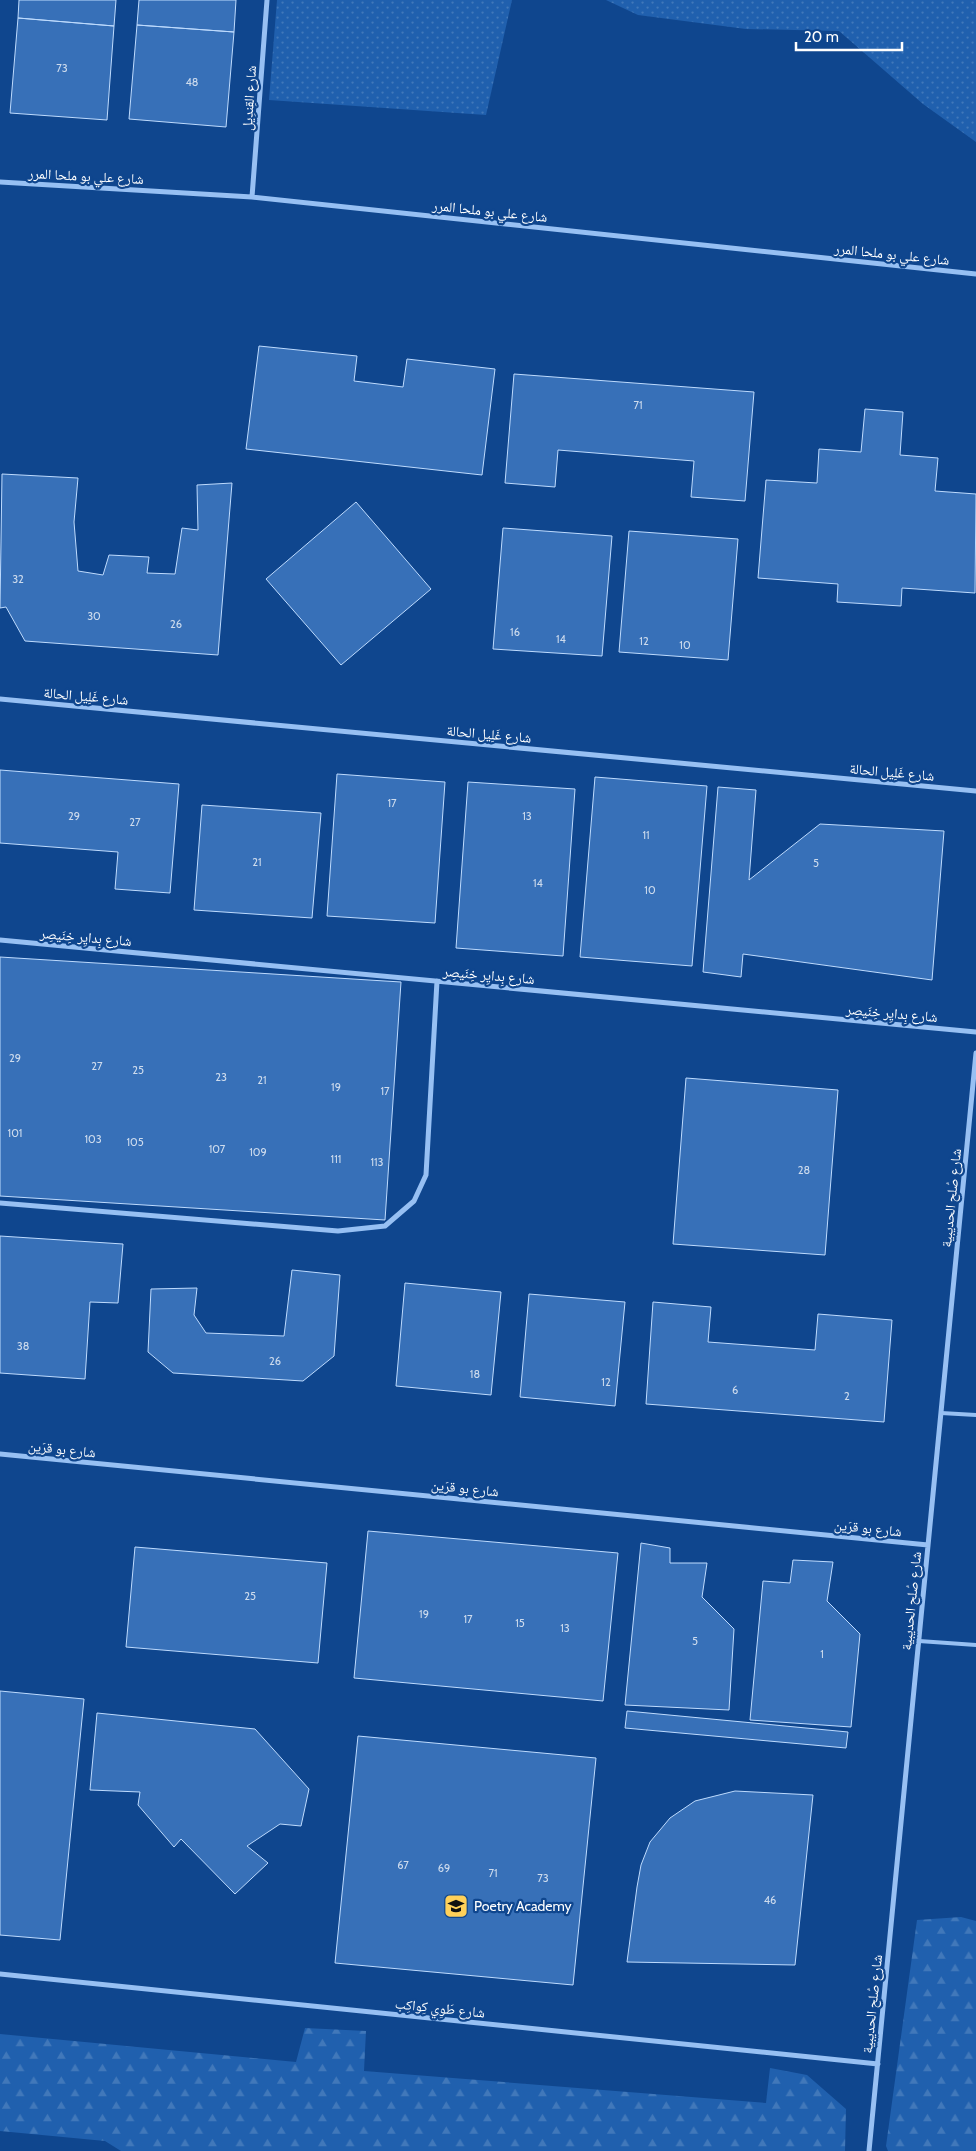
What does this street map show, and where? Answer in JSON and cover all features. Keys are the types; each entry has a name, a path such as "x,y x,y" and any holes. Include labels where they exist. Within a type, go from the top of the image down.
{"street":[{"name":"شارع القِندِيل","path":"252,197 267,0"},
{"name":"شارع علي بو ملحا المرر","path":"0,182 252,197 976,274"},
{"name":"شارع غَلِيل الحالة","path":"0,699 976,791"},
{"name":"شارع بِدايِر خِنَيصِر","path":"0,940 976,1032"},
{"path":"0,1203 338,1231 385,1226 414,1201 426,1175 437,981"},
{"name":"شارع صُلح الحديبية","path":"869,2151 976,1053"},
{"name":"شارع بو قرَين","path":"0,1454 928,1545"},
{"name":"شارع طَوِي كِواكِب","path":"0,1974 878,2064"}],"lane":[{"path":"941,1413 976,1415"},
{"path":"919,1641 976,1645"}],"green space":[{"path":"277,0 512,0 486,115 269,100"},
{"path":"606,0 976,0 976,142 923,104 839,31 746,29 638,15"},
{"path":"961,1917 976,1921 976,2151 888,2151 886,2146 917,1920"},
{"path":"305,2028 366,2031 364,2071 766,2103 770,2068 807,2075 846,2109 845,2151 121,2151 105,2141 0,2131 0,2034 296,2062"}],"building":[{"path":"19,0 116,0 114,26 18,18"},
{"path":"139,0 236,0 234,32 137,25"},
{"path":"18,18 114,26 107,120 10,113"},
{"path":"137,25 234,32 226,127 129,119"},
{"path":"259,346 357,356 354,381 403,387 407,359 495,369 482,475 246,449"},
{"path":"514,374 754,392 745,501 691,497 694,461 558,450 555,487 505,483"},
{"path":"865,409 903,412 900,455 938,458 935,491 976,494 975,593 902,588 901,606 837,602 838,584 758,578 766,480 817,483 819,449 861,452"},
{"path":"2,474 78,478 74,522 78,571 103,575 109,555 149,557 147,573 175,574 182,528 198,530 197,485 232,483 218,655 25,641 6,607 0,608"},
{"path":"356,502 431,589 341,665 266,579"},
{"path":"503,528 612,536 602,656 493,649"},
{"path":"629,531 738,539 728,660 619,652"},
{"path":"0,770 179,784 170,893 115,889 118,852 0,843"},
{"path":"337,774 445,782 435,923 327,916"},
{"path":"595,777 707,786 692,966 580,957"},
{"path":"468,782 575,789 563,956 456,948"},
{"path":"718,787 756,790 749,880 820,824 944,831 932,980 743,954 741,977 703,972"},
{"path":"202,805 321,813 312,918 194,910"},
{"path":"0,957 401,982 385,1220 0,1196"},
{"path":"686,1078 838,1090 825,1255 673,1244"},
{"path":"0,1236 123,1244 118,1303 90,1302 85,1379 0,1373"},
{"path":"292,1270 340,1275 334,1356 303,1381 173,1373 148,1352 151,1289 197,1288 194,1315 206,1333 284,1336"},
{"path":"405,1283 501,1292 491,1395 396,1386"},
{"path":"529,1294 625,1302 615,1406 520,1397"},
{"path":"653,1302 711,1307 708,1342 815,1350 818,1314 892,1320 884,1422 646,1404"},
{"path":"368,1531 618,1553 603,1701 354,1678"},
{"path":"641,1543 670,1548 670,1563 707,1563 702,1597 734,1629 729,1710 625,1705"},
{"path":"135,1547 327,1563 318,1663 126,1647"},
{"path":"793,1560 833,1562 827,1601 860,1634 851,1727 750,1720 763,1581 790,1583"},
{"path":"0,1691 84,1699 60,1940 0,1935"},
{"path":"627,1711 848,1732 846,1748 625,1728"},
{"path":"97,1713 255,1729 309,1789 301,1826 280,1824 247,1846 268,1863 235,1894 181,1839 174,1847 138,1805 140,1792 90,1790"},
{"path":"358,1736 596,1758 573,1985 335,1963"},
{"path":"735,1791 813,1795 795,1965 627,1962 641,1865 650,1842 670,1818 695,1801"}],"place":[{"name":"Poetry Academy","path":"456,1906"}]}
